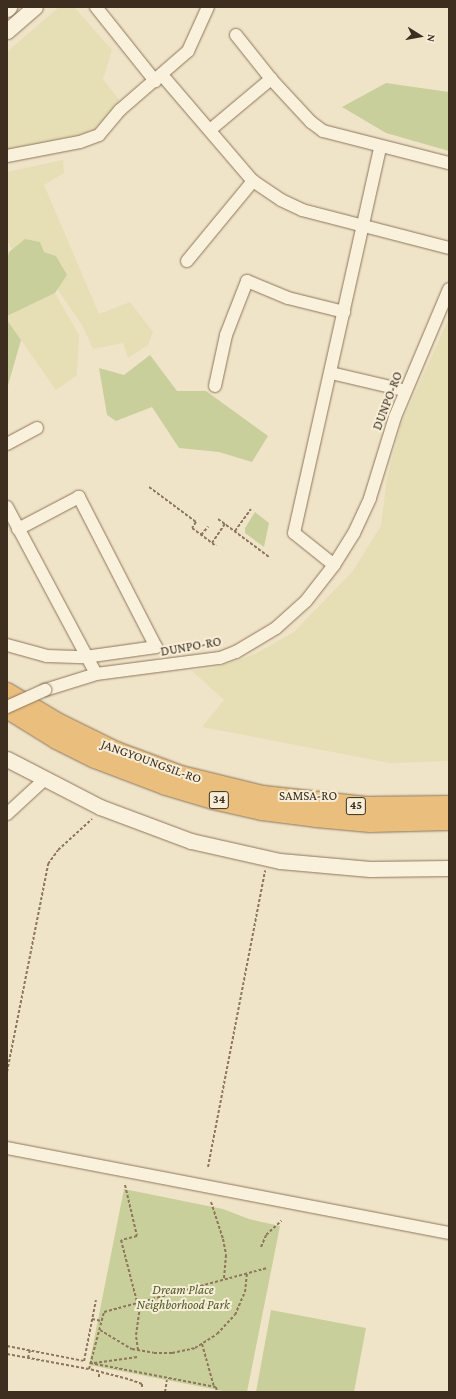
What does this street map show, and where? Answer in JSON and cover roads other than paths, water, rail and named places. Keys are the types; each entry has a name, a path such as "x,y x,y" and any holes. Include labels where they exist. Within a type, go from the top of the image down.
{"highway":[{"name":"JANGYOUNGSIL-RO","path":"7,693 60,724 116,752 181,776 263,796 366,807 449,806"},
{"name":"JANGYOUNGSIL-RO","path":"7,708 57,739 95,758 166,785 213,799 316,818 370,822 449,820"},
{"name":"SAMSA-RO","path":"263,796 449,794"}],"street":[{"path":"7,30 35,7"},
{"path":"96,7 159,78 210,130 253,180 281,200 302,210 449,248"},
{"path":"7,156 80,142 99,135 120,110 159,78 188,50 208,7"},
{"path":"236,34 271,79 311,122 323,131 449,164"},
{"path":"210,130 271,79"},
{"path":"334,565 294,533 331,373 380,146"},
{"path":"187,261 253,180"},
{"path":"215,386 226,335 247,282 288,298 344,312"},
{"name":"DUNPO-RO","path":"7,708 46,690 96,674 220,658 236,652 276,628 300,607 322,583 334,565 354,532 370,498 395,417 449,289"},
{"name":"DUNPO-RO","path":"331,373 399,389"},
{"path":"7,444 37,428"},
{"path":"7,645 47,656 85,658 156,647 79,497 18,529"},
{"path":"7,507 85,658 96,674"},
{"path":"7,759 44,780 158,830 191,840 280,861 370,869 449,868"},
{"path":"7,814 44,780"},
{"path":"7,1148 449,1233"}],"park label":[{"name":"Dream Place Neighborhood Park","path":"183,1298"}]}
